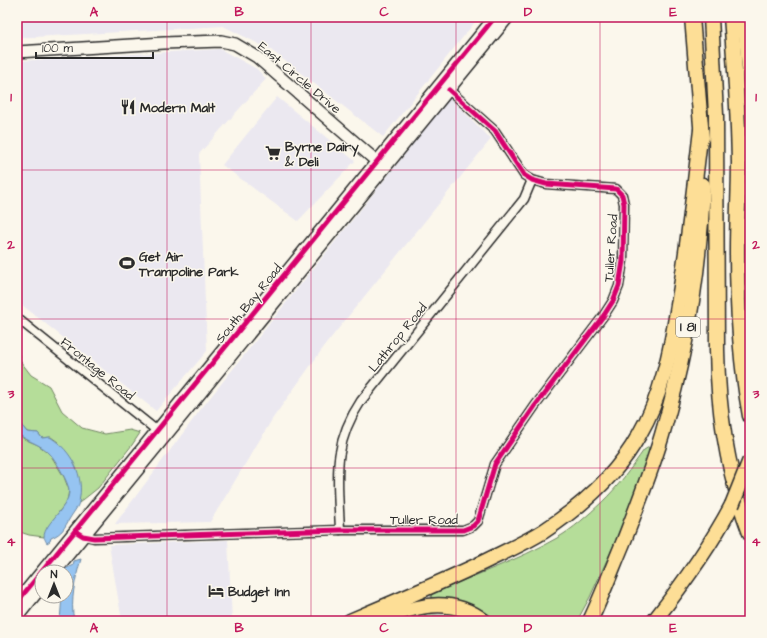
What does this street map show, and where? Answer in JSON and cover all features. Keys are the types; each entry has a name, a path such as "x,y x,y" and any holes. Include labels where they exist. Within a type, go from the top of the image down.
{"highway":[{"name":"I 81","path":"590,621 604,591 662,436 678,374 691,304 699,242 703,178 702,130 692,17"},
{"path":"711,17 716,115 717,350 719,395 722,425 728,455 738,495 750,533"},
{"path":"731,17 738,110 739,164 737,250 739,304 743,364 750,416"},
{"path":"744,17 750,76"},
{"path":"350,621 463,572 542,532 581,504 606,479 630,451 649,416 656,398 674,328 683,275 702,130"},
{"path":"654,621 682,586 702,556 732,505 750,460"},
{"path":"378,621 408,610 433,605 458,608 476,615 484,621"}],"street":[{"name":"South Bay Road","path":"17,602 79,534 160,434 333,232 381,164 495,17"},
{"name":"South Bay Road","path":"381,164 449,90 508,17"},
{"name":"East Circle Drive","path":"17,52 221,41 235,44 257,57 381,164"},
{"path":"449,90 495,131 524,175 532,180"},
{"name":"Tuller Road","path":"79,534 94,538 340,530 463,530 473,526 478,521 495,464 530,412 604,315 613,301 619,286 623,261 624,204 623,198 616,189 546,184 532,180"},
{"name":"Lathrop Road","path":"340,530 337,469 344,431 352,415 361,401 524,199 532,180"},
{"name":"Frontage Road","path":"17,318 160,434"},
{"name":"South Bay Road","path":"59,564 79,534"},
{"path":"17,616 34,596"}],"shaded area":[{"path":"17,17 479,17 383,137 271,50 223,26 17,38"},
{"path":"220,49 257,69 266,79 199,154 207,351 156,411 17,301 17,61"},
{"path":"277,97 355,161 298,221 222,165"},
{"path":"450,98 491,139 326,344 273,418 210,522 115,524 201,409"},
{"path":"228,540 232,621 125,621 121,615 109,545"}],"green space":[{"path":"17,348 21,362 31,375 49,386 62,411 82,428 105,434 130,430 140,433 98,488 79,503 80,486 58,442 51,437 42,438 38,433 27,432 17,420 17,407 20,401 17,392"},
{"path":"17,433 24,439 38,445 50,454 64,477 69,490 67,501 47,528 44,537 29,535 17,531"},
{"path":"649,447 650,451 627,516 590,597 577,621 494,621 488,616 431,597 432,594 526,554 569,530 586,517 608,496 644,450"},
{"path":"430,615 452,616 468,621 406,621"}],"water":[{"path":"17,420 27,432 38,433 42,438 50,437 65,449 75,465 78,474 80,492 78,506 63,530 51,538 47,543 44,537 45,532 65,503 69,491 62,472 51,455 43,448 17,433"},
{"path":"81,559 74,590 73,564 74,561"},
{"path":"61,604 73,604 74,621 60,621"}],"cycle path":[{"path":"17,602 495,17"},
{"path":"75,531 83,536 94,538 340,530 463,530 473,526 478,521 495,464 535,406 613,301 619,286 623,261 624,204 622,195 616,189 546,184 532,180 524,175 495,131 449,90"}],"place":[{"name":"Modern Malt","path":"128,107"},
{"name":"Byrne Dairy & Deli","path":"273,153"},
{"name":"Get Air Trampoline Park","path":"127,263"},
{"name":"Budget Inn","path":"216,591"}]}
